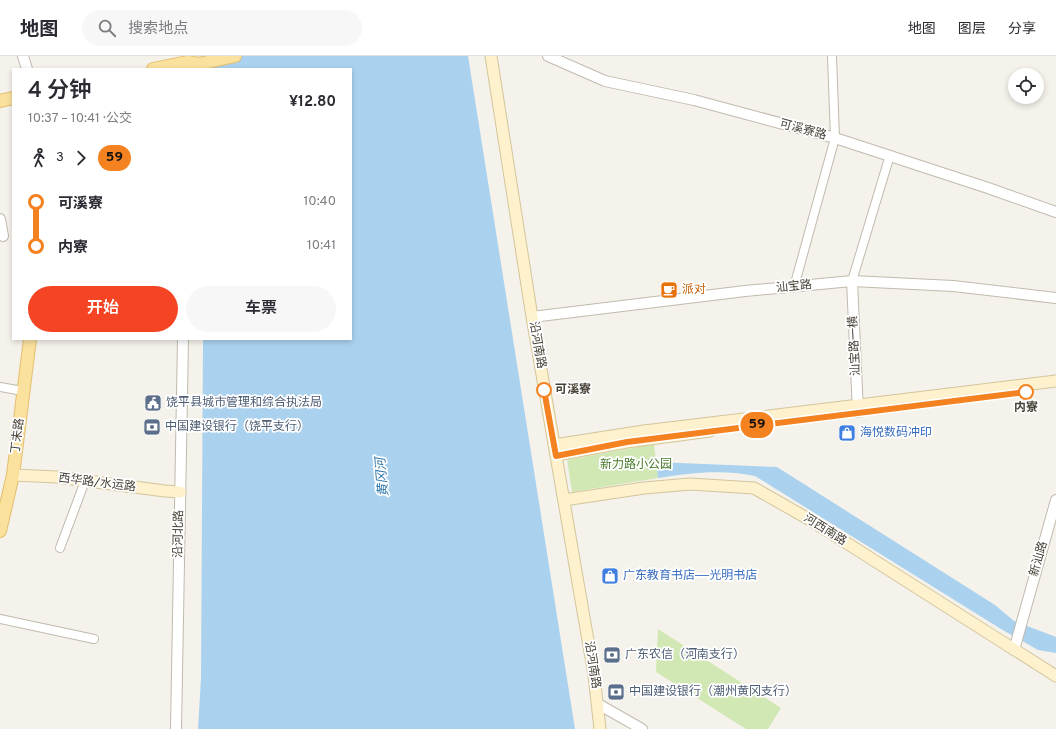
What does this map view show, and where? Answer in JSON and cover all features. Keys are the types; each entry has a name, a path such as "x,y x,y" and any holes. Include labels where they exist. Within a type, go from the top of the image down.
{"main road":[{"path":"158,68 189,61 199,64 235,56"},
{"name":"沿河南路","path":"491,56 532,317 598,704 600,729"},
{"path":"0,101 12,98"},
{"name":"丁未路","path":"0,531 13,474 30,340"},
{"path":"555,450 627,442 857,408 1056,381"},
{"path":"857,408 1056,388"},
{"name":"西华路/水运路","path":"13,474 180,492"},
{"name":"河西南路","path":"564,500 644,488 690,484 754,488 812,521 1056,676"}],"street":[{"path":"23,56 27,68"},
{"name":"可溪寮路","path":"548,56 605,81 694,100 834,138 890,155 1056,212"},
{"path":"794,287 834,138 832,56"},
{"path":"852,281 890,155"},
{"path":"0,220 1,236 12,232"},
{"name":"汕宝路","path":"532,317 852,281 953,286 1056,298"},
{"name":"汕宝路一横","path":"852,281 857,408"},
{"name":"沿河北路","path":"176,729 183,340"},
{"path":"0,388 24,391"},
{"path":"60,548 85,481"},
{"name":"新汕路","path":"1014,650 1056,500"},
{"path":"0,619 94,639"},
{"path":"598,704 642,729"}],"green space":[{"name":"新力路小公园","path":"654,444 658,478 572,492 567,460"},
{"path":"658,629 781,708 768,729 746,729 656,672"}],"water":[{"name":"黄冈河","path":"201,56 468,56 575,729 198,729 201,678 203,340 352,340 352,68 203,68"},
{"path":"656,462 777,467 995,605 1014,621 1056,637 1056,653 1038,650 1001,629 755,476 718,472 694,473 658,478"}],"bus line":[{"name":"59","path":"544,390 556,456 627,442 1026,392"}],"place":[{"name":"派对","path":"669,290"},
{"name":"可溪寮","path":"544,390"},
{"name":"内寮","path":"1026,392"},
{"name":"饶平县城市管理和综合执法局","path":"153,403"},
{"name":"中国建设银行（饶平支行）","path":"152,427"},
{"name":"海悦数码冲印","path":"847,433"},
{"name":"广东教育书店——光明书店","path":"610,576"},
{"name":"广东农信（河南支行）","path":"612,655"},
{"name":"中国建设银行（潮州黄冈支行）","path":"616,692"}]}
